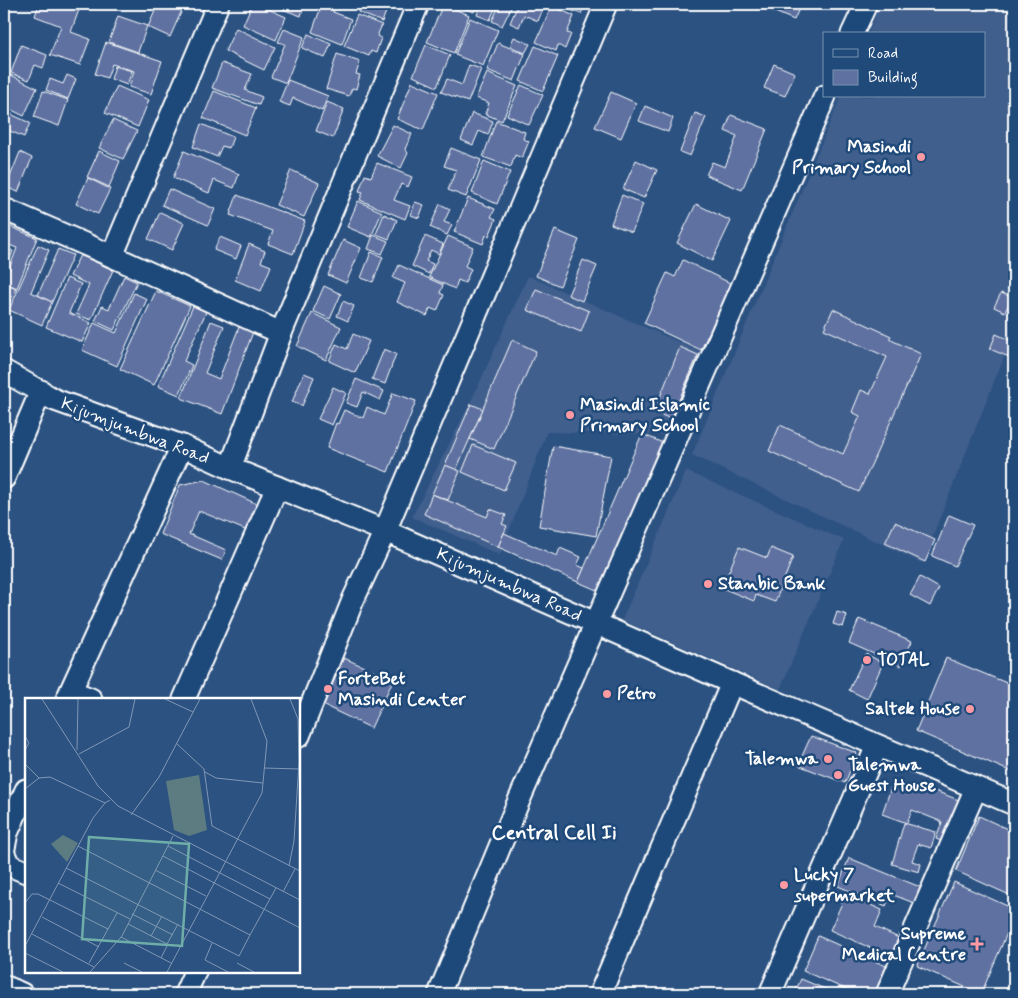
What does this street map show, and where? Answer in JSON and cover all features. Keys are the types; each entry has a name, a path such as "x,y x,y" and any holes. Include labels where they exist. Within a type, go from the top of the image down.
{"street":[{"path":"112,256 218,4"},
{"path":"230,468 281,333 418,4"},
{"path":"300,733 353,600 385,531 606,4"},
{"path":"853,32 866,4"},
{"path":"439,994 521,796 824,98"},
{"path":"4,209 281,333"},
{"name":"Kijumjumbwa Road","path":"4,371 55,400 182,446 230,468 385,531 1014,804"},
{"path":"4,478 41,391"},
{"path":"86,698 69,695 182,446"},
{"path":"184,698 277,487"},
{"path":"600,994 732,683"},
{"path":"770,994 877,746"},
{"path":"887,994 976,788"},
{"path":"9,860 6,833 25,792"},
{"path":"185,994 195,973"},
{"path":"4,986 22,994"}],"shaded area":[{"path":"880,4 1014,4 1014,332 922,563 692,455 840,98 986,98 986,32 869,32"},
{"name":"Masindi Islamic Primary School","path":"528,276 704,353 668,435 547,432 500,555 412,517 472,399"},
{"path":"686,471 844,540 780,689 622,620"}],"building":[{"path":"39,4 47,6 48,4 81,4 71,32 90,39 80,65 50,55 61,26 35,16"},
{"path":"158,4 175,4 183,8 170,37 148,27"},
{"path":"252,4 257,4 286,17 276,40 243,25"},
{"path":"279,4 300,4 304,6 301,16 277,7"},
{"path":"322,4 336,5 333,12 351,19 342,44 312,32"},
{"path":"361,4 389,4 382,22 358,12"},
{"path":"443,4 469,15 454,53 427,42"},
{"path":"454,4 478,4 474,12"},
{"path":"481,4 497,4 490,20 477,15"},
{"path":"500,4 513,4 502,26 492,21"},
{"path":"518,4 538,4 544,6 538,21 524,15 519,27 510,23"},
{"path":"555,4 585,4 581,14"},
{"path":"773,4 801,4 794,20 770,10"},
{"path":"552,6 574,16 567,33 571,34 565,49 558,45 556,51 536,42"},
{"path":"357,15 382,25 377,36 381,38 376,53 371,51 369,56 344,46"},
{"path":"118,16 147,26 138,52 109,42"},
{"path":"470,18 498,30 483,66 455,55"},
{"path":"236,28 275,47 264,70 225,51"},
{"path":"284,29 304,37 286,83 271,77 285,44 278,42"},
{"path":"308,34 331,44 325,58 302,48"},
{"path":"514,37 530,44 525,53 510,46"},
{"path":"106,42 162,61 151,94 129,87 134,71 112,64 107,78 95,74"},
{"path":"498,43 525,54 514,81 487,70"},
{"path":"21,45 47,55 43,68 35,65 29,80 11,73"},
{"path":"426,45 450,55 437,87 413,76"},
{"path":"535,46 558,56 543,91 520,81"},
{"path":"337,54 360,62 356,74 360,75 356,89 352,88 349,96 326,89"},
{"path":"222,63 252,74 245,90 262,97 259,105 212,88"},
{"path":"774,64 795,73 785,96 764,88"},
{"path":"469,65 481,69 468,102 441,92 447,79 462,85"},
{"path":"115,66 132,71 127,85 111,79"},
{"path":"487,73 517,86 502,121 485,114 489,103 476,98"},
{"path":"11,75 37,88 24,116 4,106 4,90"},
{"path":"67,75 76,79 68,99 46,90 50,79 63,84"},
{"path":"288,80 328,96 322,111 293,98 290,106 279,102"},
{"path":"412,82 438,93 423,130 397,119"},
{"path":"521,85 543,95 529,125 507,115"},
{"path":"117,86 149,100 138,127 105,113"},
{"path":"43,91 68,100 59,126 34,117"},
{"path":"214,91 256,108 245,135 203,118"},
{"path":"611,92 636,103 621,138 595,127"},
{"path":"327,102 344,109 333,138 316,131"},
{"path":"645,106 673,118 668,132 639,121"},
{"path":"4,111 30,123 24,137 10,131 4,142"},
{"path":"472,113 493,121 488,135 479,131 473,145 461,140"},
{"path":"695,113 706,117 690,156 680,152"},
{"path":"731,115 767,129 742,190 706,175 712,162 725,167 737,136 725,131"},
{"path":"113,120 137,131 123,159 99,148"},
{"path":"496,121 525,132 523,139 529,141 522,158 515,155 511,167 483,157"},
{"path":"201,124 233,137 229,148 222,146 217,157 193,147"},
{"path":"393,125 412,134 405,149 408,153 401,168 377,156"},
{"path":"451,148 481,160 466,197 448,190 456,170 444,166"},
{"path":"99,151 120,161 109,187 87,177"},
{"path":"184,151 239,174 234,188 214,180 209,193 173,178"},
{"path":"20,152 32,158 18,192 6,187"},
{"path":"636,160 657,170 644,198 623,189"},
{"path":"484,161 510,172 497,204 472,193"},
{"path":"377,163 412,177 408,187 401,184 394,200 410,206 405,219 360,200 363,192 359,191 365,175 371,177"},
{"path":"291,170 319,183 304,217 276,205"},
{"path":"88,178 110,189 98,214 76,204"},
{"path":"169,189 215,209 208,225 162,205"},
{"path":"237,195 305,221 293,254 268,244 273,231 230,215"},
{"path":"622,195 643,204 632,232 611,224"},
{"path":"468,198 495,209 491,217 496,219 489,236 486,235 483,244 454,232"},
{"path":"358,201 382,212 371,237 347,227"},
{"path":"415,202 424,205 419,218 411,215"},
{"path":"440,204 450,209 444,222 452,225 447,235 430,227"},
{"path":"696,204 731,221 712,261 677,243"},
{"path":"160,212 184,223 172,250 148,239"},
{"path":"384,214 397,220 389,239 376,234"},
{"path":"4,224 37,238 17,288 4,282 17,248 4,243"},
{"path":"555,230 579,240 560,286 536,276"},
{"path":"373,235 388,241 382,254 368,249"},
{"path":"425,236 443,244 439,254 431,250 426,261 433,264 429,274 412,266"},
{"path":"448,236 473,247 465,266 471,269 465,283 458,280 455,289 429,277"},
{"path":"220,237 241,246 236,259 214,250"},
{"path":"343,240 361,248 346,283 328,275"},
{"path":"249,244 265,251 261,262 271,266 261,291 235,280"},
{"path":"38,245 49,250 31,292 52,302 42,325 9,310"},
{"path":"4,247 13,251 4,274"},
{"path":"58,249 73,255 52,302 38,295"},
{"path":"371,252 383,257 373,282 361,278"},
{"path":"80,255 113,270 91,320 76,314 89,285 70,276"},
{"path":"583,260 597,266 582,301 568,295"},
{"path":"683,260 732,284 701,350 644,323 667,273 675,277"},
{"path":"399,265 443,285 440,293 444,295 437,311 430,308 427,316 397,302 405,283 393,278"},
{"path":"124,276 137,282 114,330 95,321 102,306 109,309"},
{"path":"67,278 81,284 69,313 91,323 82,342 46,327"},
{"path":"4,283 16,288 4,317"},
{"path":"324,286 341,294 330,319 313,311"},
{"path":"536,289 589,311 581,332 527,310"},
{"path":"156,291 190,306 154,385 120,369"},
{"path":"134,293 147,299 117,366 82,350 94,323 116,333"},
{"path":"1001,293 1012,297 1005,312 994,307"},
{"path":"343,301 354,306 348,321 337,316"},
{"path":"193,306 206,312 184,361 192,365 179,395 158,386"},
{"path":"833,309 891,336 889,339 921,354 859,492 769,451 780,425 843,454 860,416 852,412 861,390 870,394 887,357 824,329"},
{"path":"312,313 341,327 326,360 297,346"},
{"path":"211,321 224,326 205,373 219,379 239,327 253,332 222,414 181,398"},
{"path":"353,334 369,341 355,373 329,361 336,344 347,349"},
{"path":"996,334 1014,342 1009,357 990,349"},
{"path":"512,340 536,351 494,449 470,439"},
{"path":"680,347 698,355 671,419 654,412"},
{"path":"384,349 396,354 385,384 372,379"},
{"path":"304,373 314,377 302,406 292,402"},
{"path":"356,379 384,391 380,400 363,392 357,407 346,403"},
{"path":"333,387 346,393 332,425 318,419"},
{"path":"393,393 416,401 388,472 327,448 336,423 338,424 344,410 363,418 367,407 384,415"},
{"path":"471,404 483,409 456,470 445,465"},
{"path":"642,434 663,443 599,591 578,582"},
{"path":"473,445 516,463 504,490 462,472"},
{"path":"553,446 611,456 596,536 539,526"},
{"path":"445,465 460,471 448,500 432,494"},
{"path":"204,480 266,508 255,534 199,511 189,534 226,550 222,560 160,534 180,485"},
{"path":"432,494 487,517 490,509 506,515 502,524 507,526 498,547 424,514"},
{"path":"949,515 973,525 955,566 932,556"},
{"path":"895,522 935,540 925,562 885,543"},
{"path":"504,533 557,556 560,548 581,557 577,565 584,568 578,582 498,547"},
{"path":"739,547 767,558 771,548 793,557 775,602 756,595 754,601 722,588"},
{"path":"920,577 939,588 930,606 910,595"},
{"path":"837,612 847,615 843,627 833,624"},
{"path":"859,619 912,641 901,666 849,643"},
{"path":"1014,643 1014,669 1006,665"},
{"path":"866,654 883,663 867,699 849,690"},
{"path":"344,658 393,680 371,728 323,705"},
{"name":"Saltek House","path":"946,658 1014,686 1014,773 916,731"},
{"name":"Talemwa","path":"811,736 857,753 845,783 798,765"},
{"path":"893,782 919,793 922,786 964,802 949,844 936,839 942,822 912,810 907,823 882,814"},
{"path":"979,816 1014,832 1014,897 956,871"},
{"path":"904,823 936,832 931,848 918,844 912,861 921,864 919,872 892,864"},
{"path":"849,858 925,889 919,905 891,894 886,906 838,886"},
{"path":"954,882 1014,909 1014,917 981,994 917,966"},
{"path":"846,894 882,910 875,927 901,939 893,958 830,930"},
{"path":"818,936 895,970 885,994 857,994 803,971"},
{"path":"801,979 837,994 794,994"}],"place":[{"name":"Masindi Primary School","path":"921,157"},
{"name":"Masindi Islamic Primary School","path":"570,415"},
{"name":"Stanbic Bank","path":"708,584"},
{"name":"TOTAL","path":"867,660"},
{"name":"ForteBet Masindi Center","path":"328,689"},
{"name":"Petro","path":"607,694"},
{"name":"Saltek House","path":"970,709"},
{"name":"Talemwa","path":"828,759"},
{"name":"Talemwa Guest House","path":"838,775"},
{"name":"Lucky 7 supermarket","path":"784,885"},
{"name":"Supreme Medical Centre","path":"977,944"}],"district":[{"name":"Central Cell Ii","path":"554,833"}]}
